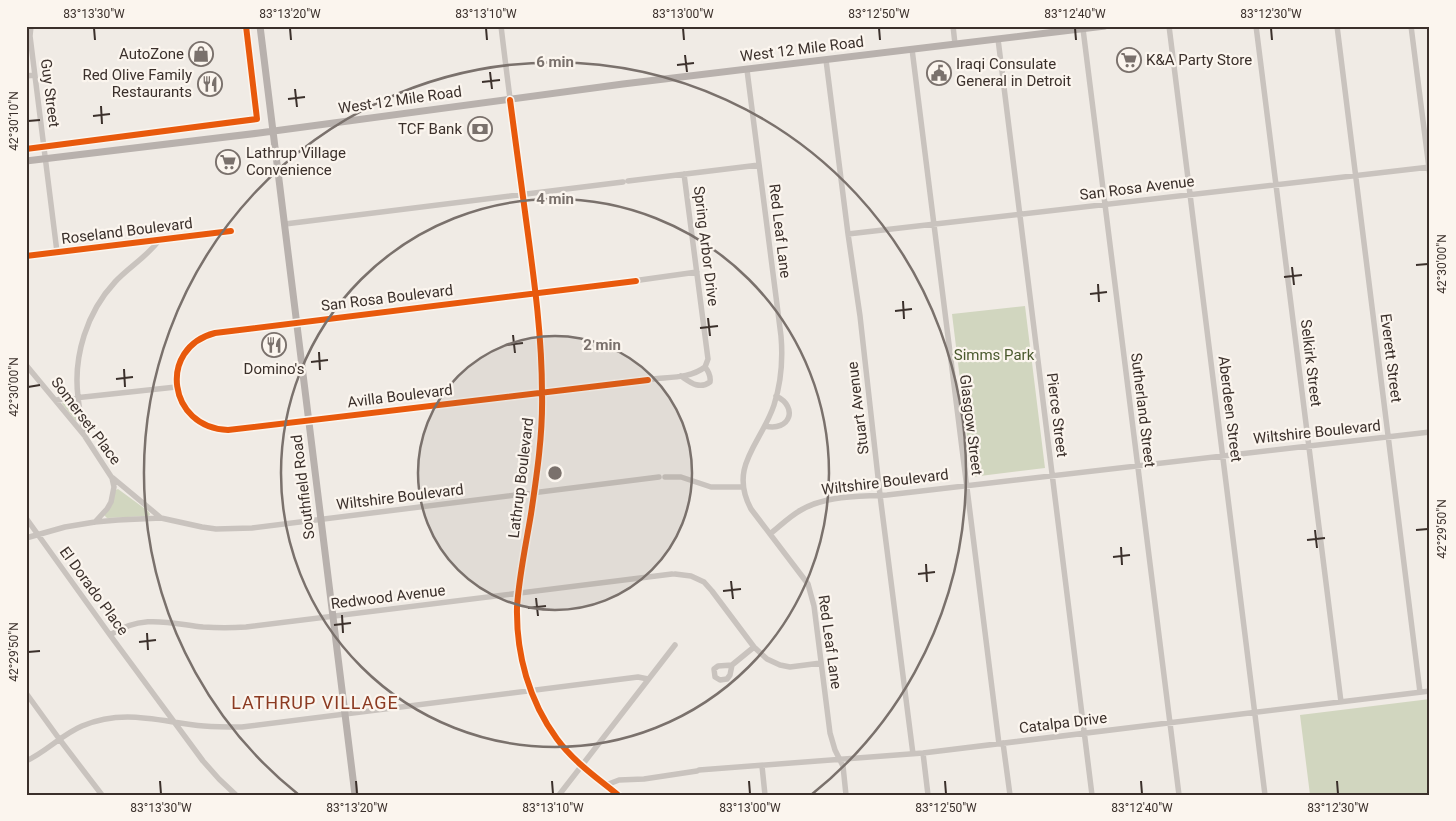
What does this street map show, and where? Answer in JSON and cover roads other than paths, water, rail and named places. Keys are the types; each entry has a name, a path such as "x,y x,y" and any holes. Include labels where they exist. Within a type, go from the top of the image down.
{"main road":[{"name":"Southfield Road","path":"260,26 356,795"},
{"name":"West 12 Mile Road","path":"26,161 1105,26"}],"street":[{"name":"Guy Street","path":"31,26 30,36 57,252"},
{"name":"Lathrup Boulevard","path":"501,26 536,292 541,355 540,441 518,593 518,638 530,690 557,739 581,765 618,795"},
{"path":"953,26 955,44"},
{"name":"Aberdeen Street","path":"1169,26 1266,795"},
{"name":"Selkirk Street","path":"1256,26 1341,702"},
{"name":"Everett Street","path":"1337,26 1420,692"},
{"path":"1411,26 1430,176"},
{"name":"Sutherland Street","path":"1082,29 1179,795"},
{"name":"Pierce Street","path":"998,39 1092,795"},
{"name":"Glasgow Street","path":"912,49 966,485 1001,743 1010,795"},
{"name":"Stuart Avenue","path":"826,60 860,316 880,495 913,754"},
{"name":"Red Leaf Lane","path":"747,70 782,344 781,372 776,396 765,426 746,463 742,480 743,488 751,509 808,584 814,606 830,733 835,750 843,766 846,795"},
{"path":"26,76 35,75"},
{"path":"285,224 759,165"},
{"name":"San Rosa Avenue","path":"848,234 1429,167"},
{"name":"Spring Arbor Drive","path":"684,174 708,359 705,367 710,378"},
{"name":"Roseland Boulevard","path":"26,256 231,231"},
{"path":"84,435 78,398 77,372 84,335 97,307 113,284 154,248 160,240"},
{"name":"San Rosa Boulevard","path":"176,387 179,367 184,355 191,346 205,336 222,332 697,272"},
{"name":"Somerset Place","path":"26,365 84,435 112,478 114,487 111,502 95,522"},
{"name":"Avilla Boulevard","path":"176,387 181,401 191,416 206,426 228,430 681,376 695,373 705,367"},
{"name":"Avilla Boulevard","path":"681,376 691,383 701,386 708,384 710,378"},
{"path":"56,400 176,387"},
{"path":"765,426 780,427 789,418 790,412 787,405 776,396"},
{"name":"Wiltshire Boulevard","path":"770,534 801,510 818,502 837,498 880,495 1430,432"},
{"name":"Wiltshire Boulevard","path":"26,538 65,526 161,518 202,528 226,530 252,528 662,477 681,477 711,487 743,488"},
{"path":"112,478 161,518"},
{"name":"El Dorado Place","path":"26,518 203,761 236,795"},
{"name":"Redwood Avenue","path":"110,635 130,625 148,621 231,628 674,574 691,576 704,582 754,648 767,659 785,666 820,664"},
{"path":"558,795 674,646"},
{"path":"732,665 754,648"},
{"path":"26,761 39,755 80,727 114,718 144,717 204,726 242,727 638,677 648,679"},
{"name":"Catalpa Drive","path":"606,785 620,780 644,779 698,770 923,753 1430,691"},
{"path":"26,693 102,795"},
{"path":"923,753 928,795"},
{"path":"762,766 765,795"}],"place":[{"name":"AutoZone","path":"201,54"},
{"name":"K&A Party Store","path":"1129,60"},
{"name":"Iraqi Consulate General in Detroit","path":"939,73"},
{"name":"Red Olive Family Restaurants","path":"210,84"},
{"name":"TCF Bank","path":"480,129"},
{"name":"Lathrup Village Convenience","path":"228,162"},
{"name":"Domino's","path":"274,345"}],"district":[{"name":"LATHRUP VILLAGE","path":"315,703"}],"park label":[{"name":"Simms Park","path":"994,355"}]}
